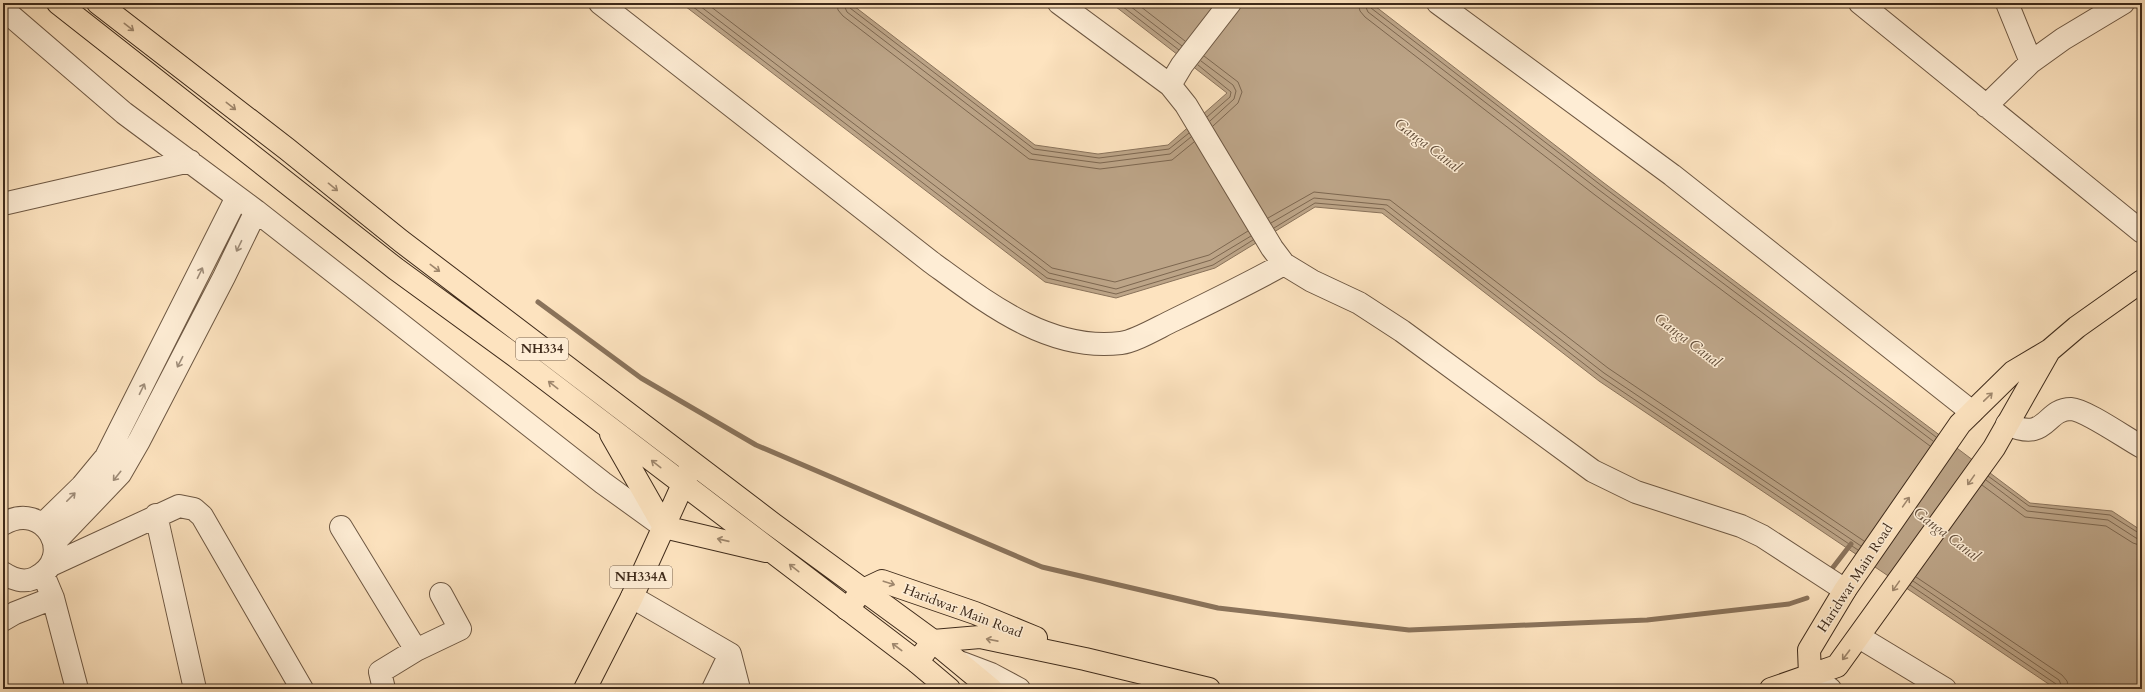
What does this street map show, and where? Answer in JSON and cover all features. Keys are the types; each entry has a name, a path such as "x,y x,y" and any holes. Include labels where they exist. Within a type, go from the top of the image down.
{"main road":[{"name":"NH334","path":"58,3 396,269 518,358 847,609 949,689"},
{"name":"NH334","path":"98,3 287,149 407,246 692,463 933,641 991,689"},
{"name":"Haridwar Main Road","path":"1784,686 1810,650 1848,584 1966,418 2013,372 2050,350 2077,327 2142,281"},
{"name":"Haridwar Main Road","path":"1784,686 1837,666 1878,612 1994,448 2050,350"},
{"path":"606,426 664,527 774,553"},
{"name":"NH334A","path":"585,689 632,598 692,463"},
{"name":"Haridwar Main Road","path":"847,609 863,590 882,581 975,613 1085,659"},
{"name":"Haridwar Main Road","path":"933,641 980,637 1085,659 1209,689"},
{"path":"916,662 933,641"}],"street":[{"path":"600,3 931,262 986,302 1032,328 1088,344 1122,343 1175,320 1278,256"},
{"path":"1059,3 1170,85 1186,105 1278,256 1312,281 1359,303 1402,331 1593,471 1636,492 1741,526 1848,584"},
{"path":"1170,85 1182,65 1230,3"},
{"path":"1438,3 1672,176 1966,418"},
{"path":"1860,3 2142,232"},
{"path":"2007,3 2031,62"},
{"path":"1986,106 2031,62 2064,39 2124,3"},
{"path":"3,9 124,113 256,211 597,478 664,527"},
{"path":"3,204 190,161"},
{"path":"43,524 82,486 106,457 237,197"},
{"path":"54,543 120,474 140,441 217,291 256,211"},
{"path":"2007,424 2021,430 2029,431 2047,422 2058,413 2073,409 2092,418 2142,447"},
{"path":"3,573 10,578 21,580 33,579 47,569 156,515 179,506 186,506 194,509 202,516 302,689"},
{"path":"156,515 195,689"},
{"path":"3,524 13,519 23,517 34,519 43,524 50,532 54,543 54,554 47,569 53,598 77,689"},
{"path":"341,527 416,650"},
{"path":"384,689 380,672 416,650 460,629 441,594"},
{"path":"3,620 15,613 53,598"},
{"path":"632,598 730,654 739,689"},
{"path":"1859,637 1946,689"},
{"path":"713,689 730,654"},
{"path":"957,661 991,674 1019,689"},
{"path":"1784,686 1830,689"}],"water":[{"name":"Ganga Canal","path":"681,3 850,3 1035,145 1098,154 1168,145 1227,93 1111,3 1371,3 1604,183 2030,503 2112,511 2142,531 2142,689 2056,689 1599,381 1382,213 1315,207 1215,268 1116,298 1045,282"}],"waterway":[{"path":"538,302 641,378 756,445 1042,567 1218,608 1409,630 1647,620 1789,604 1807,598"},
{"path":"1831,570 1851,544"}]}
